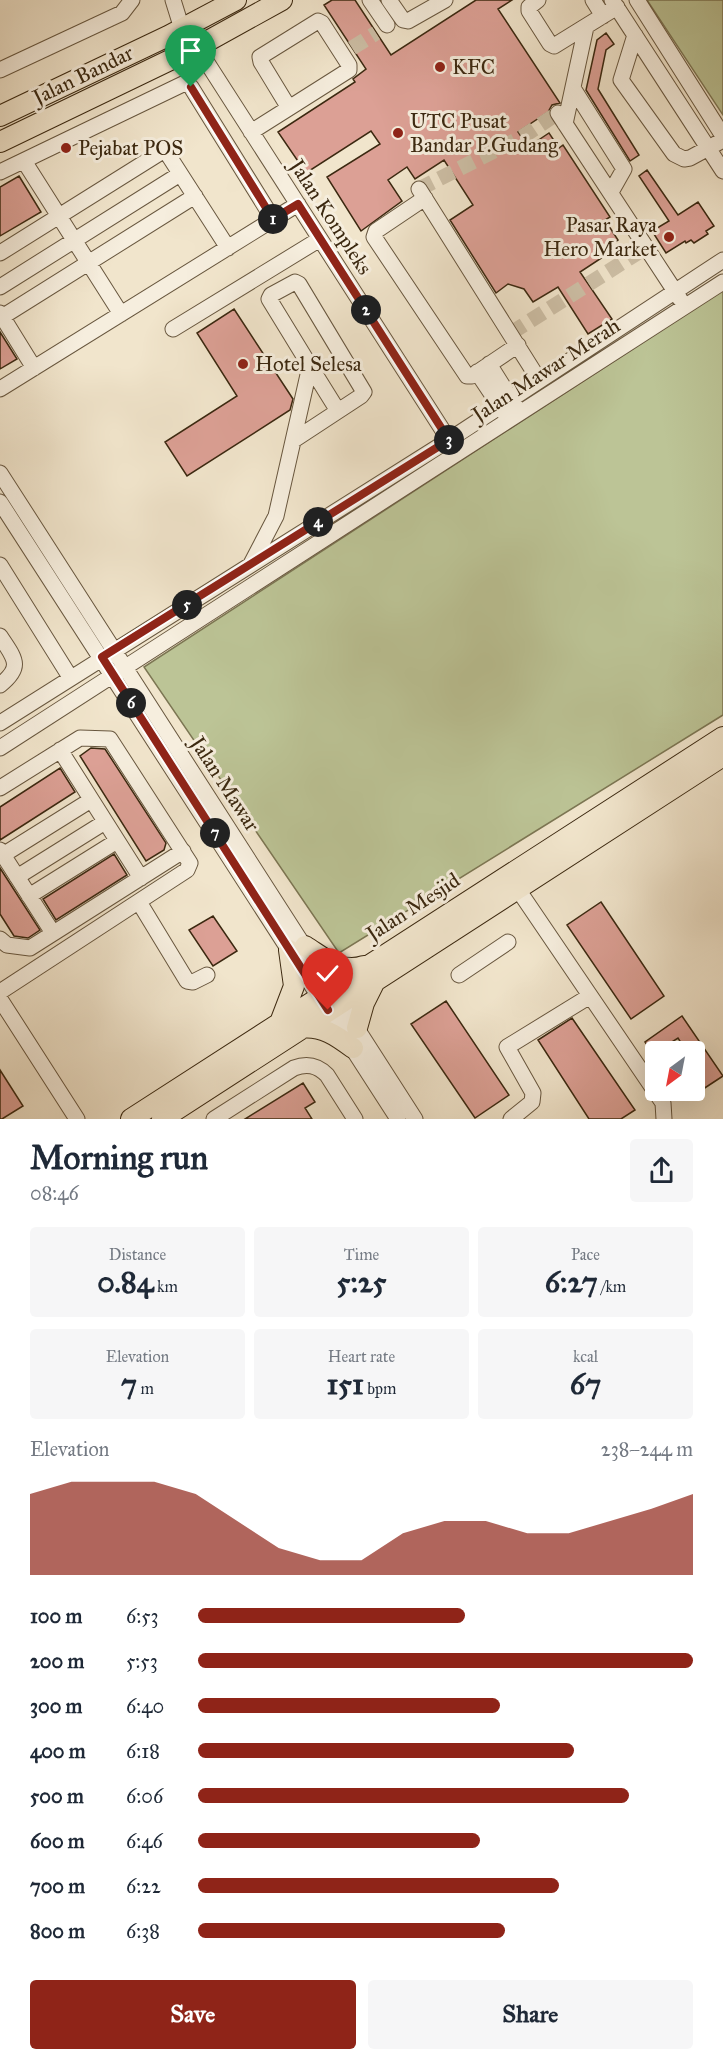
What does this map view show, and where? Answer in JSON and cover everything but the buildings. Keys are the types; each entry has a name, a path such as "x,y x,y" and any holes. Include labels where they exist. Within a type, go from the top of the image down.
{"main road":[{"name":"Jalan Bandar","path":"0,116 182,29 236,0"},
{"name":"Jalan Bandar","path":"0,142 197,47 282,0"},
{"name":"Jalan Mesjid","path":"130,1119 281,1020 330,999 723,736"},
{"name":"Jalan Mesjid","path":"376,969 517,888 723,756"},
{"path":"281,1020 294,986 297,948 338,967 376,969 357,1028"},
{"name":"Jalan Mesjid","path":"162,1119 300,1028 330,999"},
{"path":"300,1028 321,1029 338,1036 353,1048"}],"street":[{"path":"0,70 122,13 132,0"},
{"path":"173,0 182,29"},
{"path":"370,0 384,25"},
{"path":"384,25 389,0"},
{"path":"384,25 411,20 444,0"},
{"path":"538,0 528,9 552,46 603,16 615,4 723,171"},
{"path":"592,0 603,16"},
{"path":"635,35 621,75 624,84 679,158 690,158 709,149 723,138 637,0"},
{"path":"251,132 290,108 348,72 349,65 345,48 318,21 260,57 290,108"},
{"path":"586,27 573,88 562,118 685,306"},
{"name":"Jalan Kompleks","path":"197,47 449,440"},
{"path":"0,172 185,82 191,87 273,219"},
{"path":"573,88 624,169 611,192"},
{"path":"0,253 161,152 167,153 228,248"},
{"path":"24,160 121,314"},
{"path":"0,287 180,174"},
{"path":"518,345 469,376 465,374 374,237 376,231 422,194 518,345 539,380"},
{"path":"34,368 1,315 195,196"},
{"path":"0,389 298,204"},
{"path":"173,329 320,239"},
{"name":"Jalan Mawar Merah","path":"0,723 449,440 723,260"},
{"path":"294,440 362,396 363,390 299,284 295,282 271,295 269,299 338,411"},
{"name":"Jalan Mawar Merah","path":"0,747 723,282"},
{"path":"249,566 276,516 310,366"},
{"path":"483,368 514,416"},
{"name":"Jalan Mawar","path":"0,473 118,670 330,999 353,1048 398,1119"},
{"name":"Jalan Mawar","path":"0,502 108,653"},
{"path":"276,516 284,530 300,533"},
{"path":"0,565 70,677"},
{"path":"0,636 14,657 16,668 13,675 0,685"},
{"path":"0,788 85,736 110,739 189,863 187,870 0,992"},
{"path":"60,750 85,804 99,826 117,841 141,878"},
{"path":"53,933 29,896 21,874 5,852 85,804"},
{"path":"21,874 99,826"},
{"path":"29,896 117,841"},
{"path":"0,939 5,945 26,949 183,851"},
{"path":"517,888 663,1103 665,1113 663,1119"},
{"path":"139,902 187,981 195,981 207,975"},
{"path":"459,975 508,942"},
{"path":"511,1119 532,1102 533,1093 507,1047 590,996"},
{"path":"0,999 72,1117"},
{"name":"Jalan Mawar","path":"330,999 357,1028 415,1119"},
{"path":"214,1119 294,1068 308,1064 322,1070 327,1075 355,1119"}],"green space":[{"path":"647,0 723,0 723,115"},
{"path":"723,290 723,715 339,953 144,667"}],"tunnel":[{"path":"352,48 376,33"},
{"path":"419,189 522,137 558,113"},
{"path":"511,333 647,247"}],"place":[{"name":"KFC","path":"440,67"},
{"name":"UTC Pusat Bandar P.Gudang","path":"398,133"},
{"name":"Pejabat POS","path":"66,148"},
{"name":"Pasar Raya Hero Market","path":"669,237"},
{"name":"Hotel Selesa","path":"243,364"}],"route":[{"path":"191,87 273,219 298,204 449,440 102,657 328,1010"}]}
